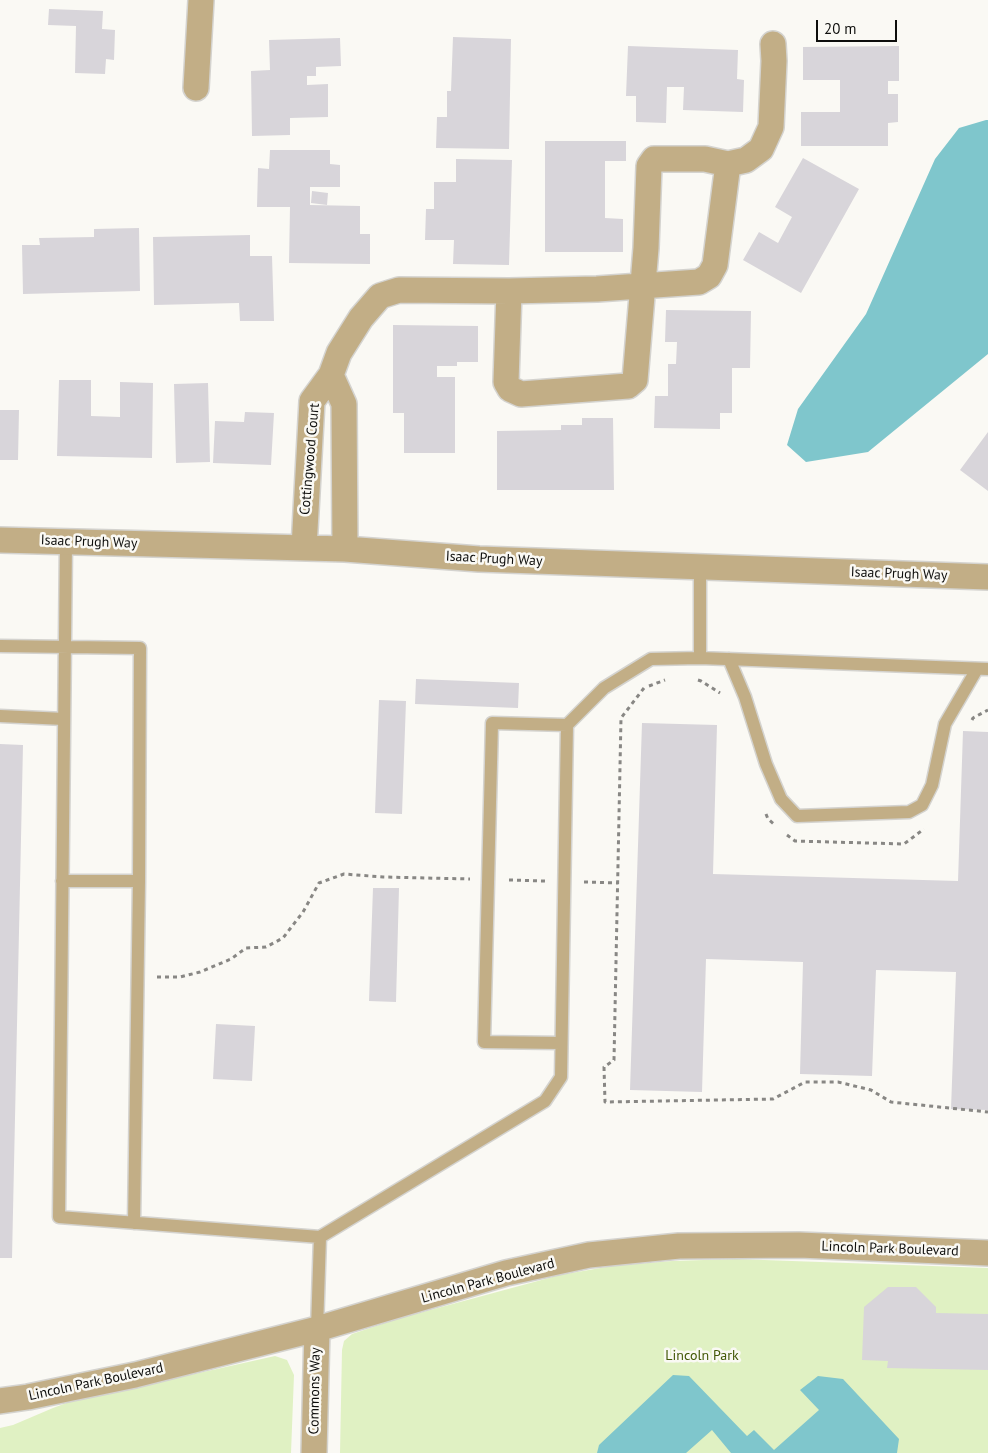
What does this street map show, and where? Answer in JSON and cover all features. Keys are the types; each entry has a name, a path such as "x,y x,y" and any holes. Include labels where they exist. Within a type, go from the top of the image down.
{"street":[{"path":"196,88 201,0"},
{"path":"509,290 506,382 510,389 521,394 628,386 635,380 646,248 649,166 654,160 704,158 728,164 746,160 761,149 770,127 774,61 773,44"},
{"name":"Cottingwood Court","path":"304,548 312,401 331,375 339,353 361,318 380,296 399,290 597,289 699,282 709,276 715,265 728,164"},
{"name":"Cottingwood Court","path":"331,375 344,404 345,550"},
{"name":"Isaac Prugh Way","path":"0,540 304,548 479,559 988,577"},
{"name":"Lincoln Park Boulevard","path":"0,1401 135,1375 317,1329 506,1273 589,1256 679,1246 799,1245 988,1253"},
{"name":"Commons Way","path":"314,1453 317,1329"}],"lane":[{"path":"66,542 59,1217 320,1237 545,1101 561,1076 567,725 604,688 652,659 700,658 982,669"},
{"path":"700,567 700,658"},
{"path":"0,646 140,648 134,1223"},
{"path":"729,659 745,697 766,764 781,799 797,816 909,812 922,805 932,784 945,724 982,669"},
{"path":"0,716 64,718"},
{"path":"561,1043 484,1042 492,723 567,725"},
{"path":"62,881 139,881"},
{"path":"317,1329 320,1237"}],"path":[{"path":"137,977 180,977 200,972 231,960 246,948 266,947 283,938 303,912 319,883 344,874 383,877 618,883 614,1060 604,1066 605,1102 773,1099 806,1082 838,1082 871,1090 891,1102 988,1112"}],"green space":[{"name":"Lincoln Park","path":"736,1259 988,1268 988,1453 340,1453 342,1350 344,1341 352,1334 397,1319 560,1275 612,1266 672,1261"},
{"path":"275,1356 287,1360 294,1375 291,1453 0,1453 0,1428 13,1425 69,1402"}],"water":[{"path":"988,120 988,354 868,452 806,462 787,445 798,409 866,314 935,159 959,128"},
{"path":"673,1375 689,1376 747,1436 754,1430 774,1450 819,1410 800,1390 818,1376 843,1379 899,1439 897,1453 731,1453 712,1430 686,1453 597,1453 599,1445"}],"building":[{"path":"49,9 103,11 102,29 115,30 114,60 106,59 105,74 75,73 76,26 48,25"},
{"path":"453,37 511,39 509,149 436,148 437,117 447,117 447,91 451,91"},
{"path":"340,38 341,66 316,67 316,76 307,76 307,85 328,84 328,117 290,118 290,135 252,136 251,71 270,70 269,40"},
{"path":"628,46 738,50 737,79 744,80 743,112 683,110 684,87 667,87 666,123 636,122 636,96 626,96"},
{"path":"899,46 899,81 888,81 888,94 898,94 898,122 888,123 888,146 801,146 801,112 840,112 840,80 803,80 803,47"},
{"path":"545,141 626,141 626,161 605,161 605,218 623,219 623,252 545,252"},
{"path":"270,150 330,150 330,164 340,165 340,187 310,187 310,205 360,206 360,234 370,234 370,264 289,263 290,207 257,207 258,168 269,169"},
{"path":"803,158 859,189 801,293 743,260 759,232 778,243 792,217 775,207"},
{"path":"456,159 512,160 509,265 453,264 454,240 425,240 426,209 434,209 434,182 456,182"},
{"path":"312,191 328,193 327,205 311,203"},
{"path":"139,228 140,291 23,294 22,245 40,245 39,238 94,237 94,229"},
{"path":"250,235 250,256 272,256 274,321 240,321 239,303 154,305 153,237"},
{"path":"666,310 751,311 750,368 732,368 732,413 720,413 720,429 654,428 655,396 668,396 668,364 676,364 677,342 665,342"},
{"path":"393,325 478,326 478,362 457,362 457,366 437,366 437,377 455,377 455,453 404,453 404,413 393,413"},
{"path":"59,380 91,380 91,416 120,417 120,382 153,383 152,458 57,456"},
{"path":"208,383 210,462 176,463 174,384"},
{"path":"0,410 19,410 18,460 0,460"},
{"path":"245,412 274,413 271,465 213,463 215,421 244,422"},
{"path":"582,418 613,418 614,490 497,490 497,431 561,430 561,425 582,425"},
{"path":"988,432 988,491 960,470"},
{"path":"416,679 519,683 518,708 415,704"},
{"path":"379,700 406,701 402,814 375,813"},
{"path":"642,723 717,725 713,874 958,881 963,731 988,732 988,1110 951,1109 956,972 876,970 872,1076 800,1074 803,962 706,959 702,1092 630,1090"},
{"path":"0,744 23,745 12,1258 0,1258"},
{"path":"373,888 399,888 396,1002 369,1001"},
{"path":"216,1024 255,1026 252,1081 213,1079"},
{"path":"888,1287 916,1287 936,1307 936,1313 988,1314 988,1370 887,1368 888,1361 862,1360 864,1307"}]}
